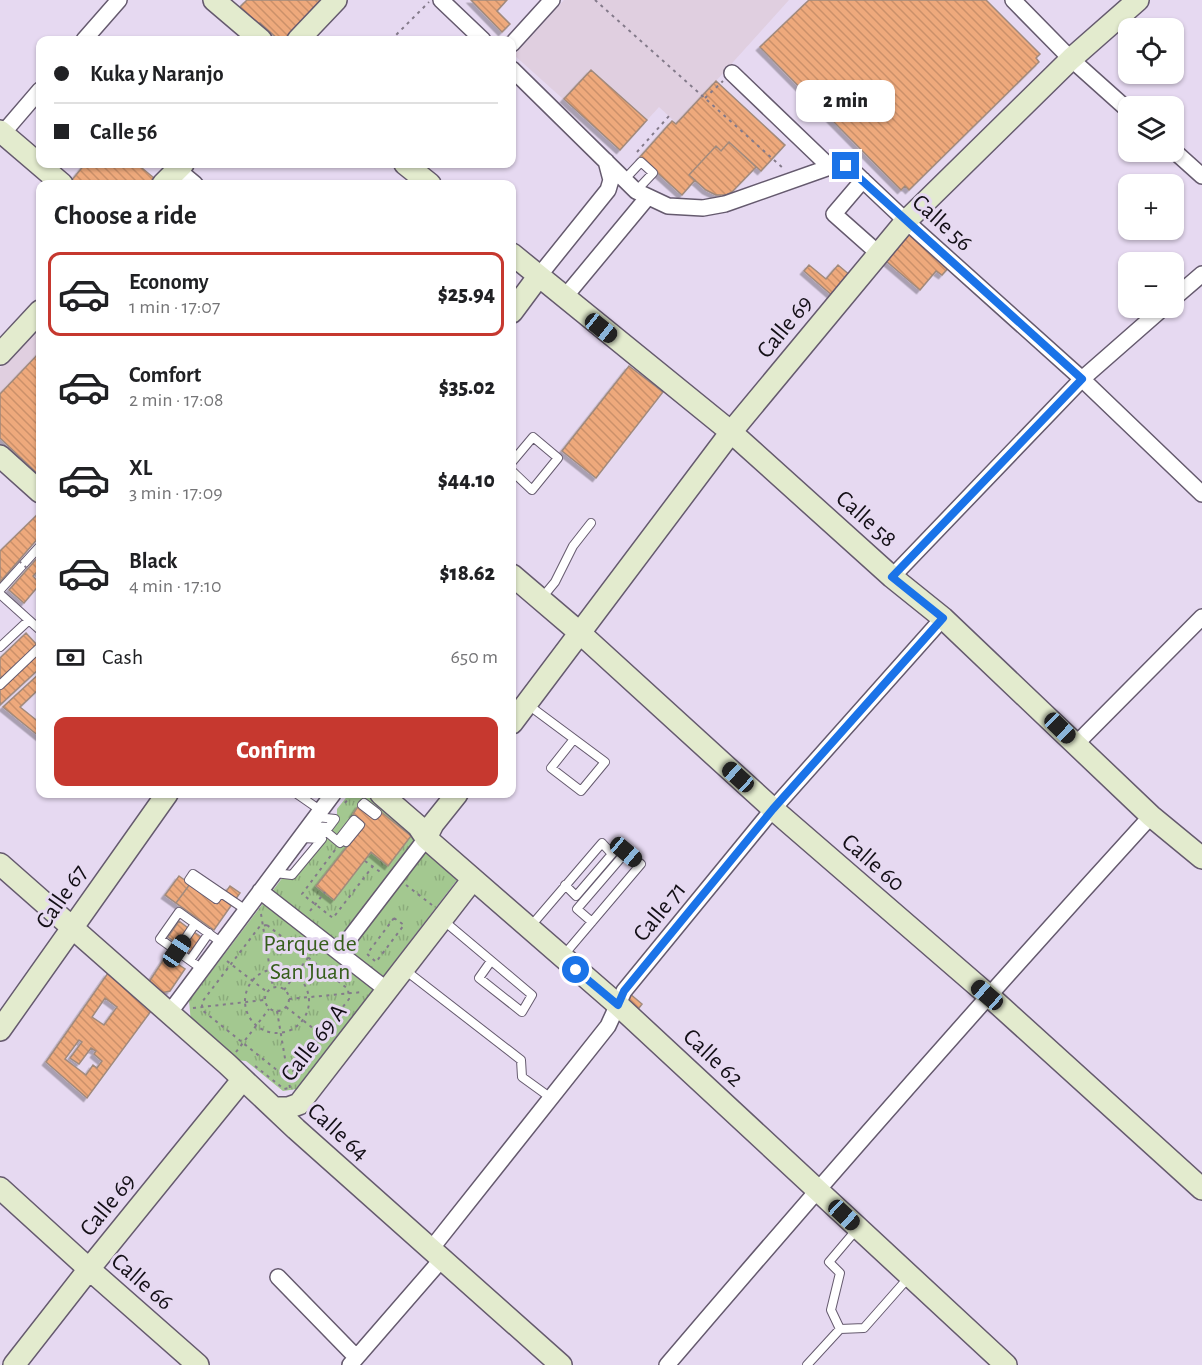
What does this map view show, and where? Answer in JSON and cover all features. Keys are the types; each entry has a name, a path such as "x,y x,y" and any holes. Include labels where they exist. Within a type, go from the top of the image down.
{"main road":[{"path":"214,0 256,36"},
{"path":"302,36 336,0"},
{"name":"Calle 69","path":"516,717 731,432 878,253 906,221 1071,59 1138,0"},
{"path":"1,132 36,162"},
{"path":"43,168 57,180"},
{"path":"168,180 183,169"},
{"name":"Calle 58","path":"516,258 731,432 892,577 943,618 1151,816 1202,858"},
{"path":"516,307 538,277"},
{"path":"5,345 36,315"},
{"path":"5,464 36,489"},
{"name":"Calle 60","path":"516,579 580,633 773,809 987,995 1202,1189"},
{"name":"Calle 67","path":"0,1030 164,798"},
{"name":"Calle 62","path":"377,798 418,826 424,841 473,879 618,1005 1006,1365"},
{"path":"424,841 433,824 454,798"},
{"name":"Calle 64","path":"0,864 170,1012 249,1072 274,1108 561,1365"},
{"name":"Calle 69 A","path":"274,1108 288,1108 299,1104 404,969 438,913 473,879"},
{"name":"Calle 69","path":"14,1365 88,1269 249,1072"},
{"name":"Calle 66","path":"0,1188 198,1365"}],"street":[{"path":"441,0 479,36"},
{"path":"516,40 552,0"},
{"path":"1013,0 1071,59 1118,101"},
{"path":"87,36 109,3"},
{"path":"516,73 605,158 618,180 642,194 676,208 703,208 724,204 830,167 732,73"},
{"path":"1,132 36,94"},
{"path":"1184,160 1202,176"},
{"name":"Calle 56","path":"830,167 846,166 863,180 1082,379 1202,494"},
{"path":"538,277 618,180"},
{"path":"863,180 834,214 878,253"},
{"path":"564,298 642,194"},
{"path":"1184,290 1202,274"},
{"path":"892,577 1082,379 1152,318"},
{"path":"1076,744 1202,617"},
{"name":"Calle 71","path":"353,1361 608,1026 624,991 773,809 943,618"},
{"path":"170,1012 196,965 215,938 250,915 260,891 330,798"},
{"path":"667,1365 987,995 1151,816"},
{"path":"339,952 424,841"},
{"path":"260,891 387,990"},
{"path":"278,1277 353,1361"}],"lane":[{"path":"618,180 641,162 653,173 642,194"},
{"path":"516,457 532,437 558,458 532,490 516,475"},
{"path":"540,600 555,582 573,546 591,523"},
{"path":"36,551 0,592 36,626"},
{"path":"0,647 29,620"},
{"path":"0,685 36,651"},
{"path":"526,703 605,762 581,791 551,768 574,739"},
{"path":"273,873 292,875 322,839 310,824 299,798"},
{"path":"310,824 342,842"},
{"path":"529,928 565,885 602,843 612,854 576,896 565,885"},
{"path":"562,958 592,922 640,864 626,852 577,909 592,922"},
{"path":"220,893 250,915"},
{"path":"196,965 160,939 178,912 215,938"},
{"path":"438,913 532,995 522,1012 479,978 491,961"},
{"path":"177,951 195,924"},
{"path":"404,969 521,1060 522,1077 551,1098"},
{"path":"840,1329 831,1311 840,1273 829,1262 858,1228"},
{"path":"807,1365 840,1329 864,1328 910,1276"}],"path":[{"path":"395,36 430,0"},
{"path":"595,0 786,170"},
{"path":"705,98 732,73"},
{"path":"631,159 669,116"},
{"path":"19,561 28,569"},
{"path":"339,810 349,798"},
{"path":"342,842 302,894 333,918 373,867 365,861"},
{"path":"396,878 438,913"},
{"path":"301,922 325,892"},
{"path":"250,915 261,911 273,988"},
{"path":"394,918 404,925 402,928 376,962 366,954 394,918"},
{"path":"267,925 308,958 348,989 349,999 291,1074 283,1075 202,1010 202,1002 260,926 267,925"},
{"path":"402,928 407,932"},
{"path":"284,990 322,939"},
{"path":"225,959 267,992"},
{"path":"270,970 285,970 295,975 307,988 308,1010 302,1020 294,1028 280,1032 273,1033 262,1029 248,1014 245,1002 246,993 252,981 270,970"},
{"path":"269,1009 265,1000 267,992 273,988 284,990"},
{"path":"269,1009 277,1011 286,1007 289,999 284,990"},
{"path":"289,999 369,992 365,998"},
{"path":"192,1002 192,1008 265,1000"},
{"path":"286,1007 331,1042"},
{"path":"238,1057 235,1054 269,1009"},
{"path":"277,1011 290,1088"},
{"path":"249,1072 284,1089 296,1087"}],"shaded area":[{"path":"564,0 789,0 716,81 785,145 761,171 756,167 729,194 712,194 695,180 682,195 640,157 673,120 659,107 620,150 516,57 516,53"},
{"path":"36,330 36,356 0,395 0,368"}],"green space":[{"name":"Parque de San Juan","path":"346,798 373,798 410,827 455,872 457,880 297,1089 283,1091 246,1061 236,1060 191,1022 189,1001 283,877 293,878 337,822 337,809"}],"building":[{"path":"247,0 321,0 288,36 275,36 260,23 258,26 239,8"},
{"path":"471,0 507,0 497,11 510,24 502,32"},
{"path":"809,0 986,0 1040,54 1036,58 1039,62 909,190 905,186 901,190 760,47"},
{"path":"591,70 647,120 620,150 564,99"},
{"path":"716,81 785,145 761,171 729,142 721,151 716,146 689,175 695,180 682,195 640,157 672,121 676,124"},
{"path":"729,142 756,167 732,192 726,195 716,195 706,190 689,175 716,146 721,151"},
{"path":"82,168 142,168 154,178 152,180 72,180"},
{"path":"915,233 951,265 942,275 936,271 920,290 886,261 909,234"},
{"path":"809,265 826,279 838,265 851,276 834,297 804,271"},
{"path":"36,356 36,472 0,438 0,394"},
{"path":"629,366 663,392 596,478 562,451"},
{"path":"36,516 36,541 0,582 0,551"},
{"path":"36,560 36,573 33,576 36,579 36,589 24,603 9,590"},
{"path":"26,633 36,644 36,648 0,682 0,658"},
{"path":"36,653 36,672 0,705 0,687"},
{"path":"36,677 36,692 20,707 36,720 36,734 3,707"},
{"path":"359,805 381,812 411,836 388,866 371,852 334,900 316,886 365,824 353,814"},
{"path":"179,876 190,884 176,903 165,895"},
{"path":"190,884 217,904 230,886 240,893 214,930 176,903"},
{"path":"179,921 188,928 178,944 168,937"},
{"path":"194,932 204,939 193,954 183,947"},
{"path":"166,956 185,969 170,991 161,993 149,982"},
{"path":"108,973 151,1011 87,1098 46,1062","holes":["105,998 117,1007 104,1025 92,1017","79,1040 82,1042 70,1058 79,1064 91,1048 96,1051 94,1054 102,1061 97,1068 93,1065 86,1075 65,1059"]},
{"path":"629,993 642,1004 636,1012 626,1003"}],"route":[{"path":"576,970 618,1005 624,991 773,809 943,618 892,577 1082,379 846,166"}]}
